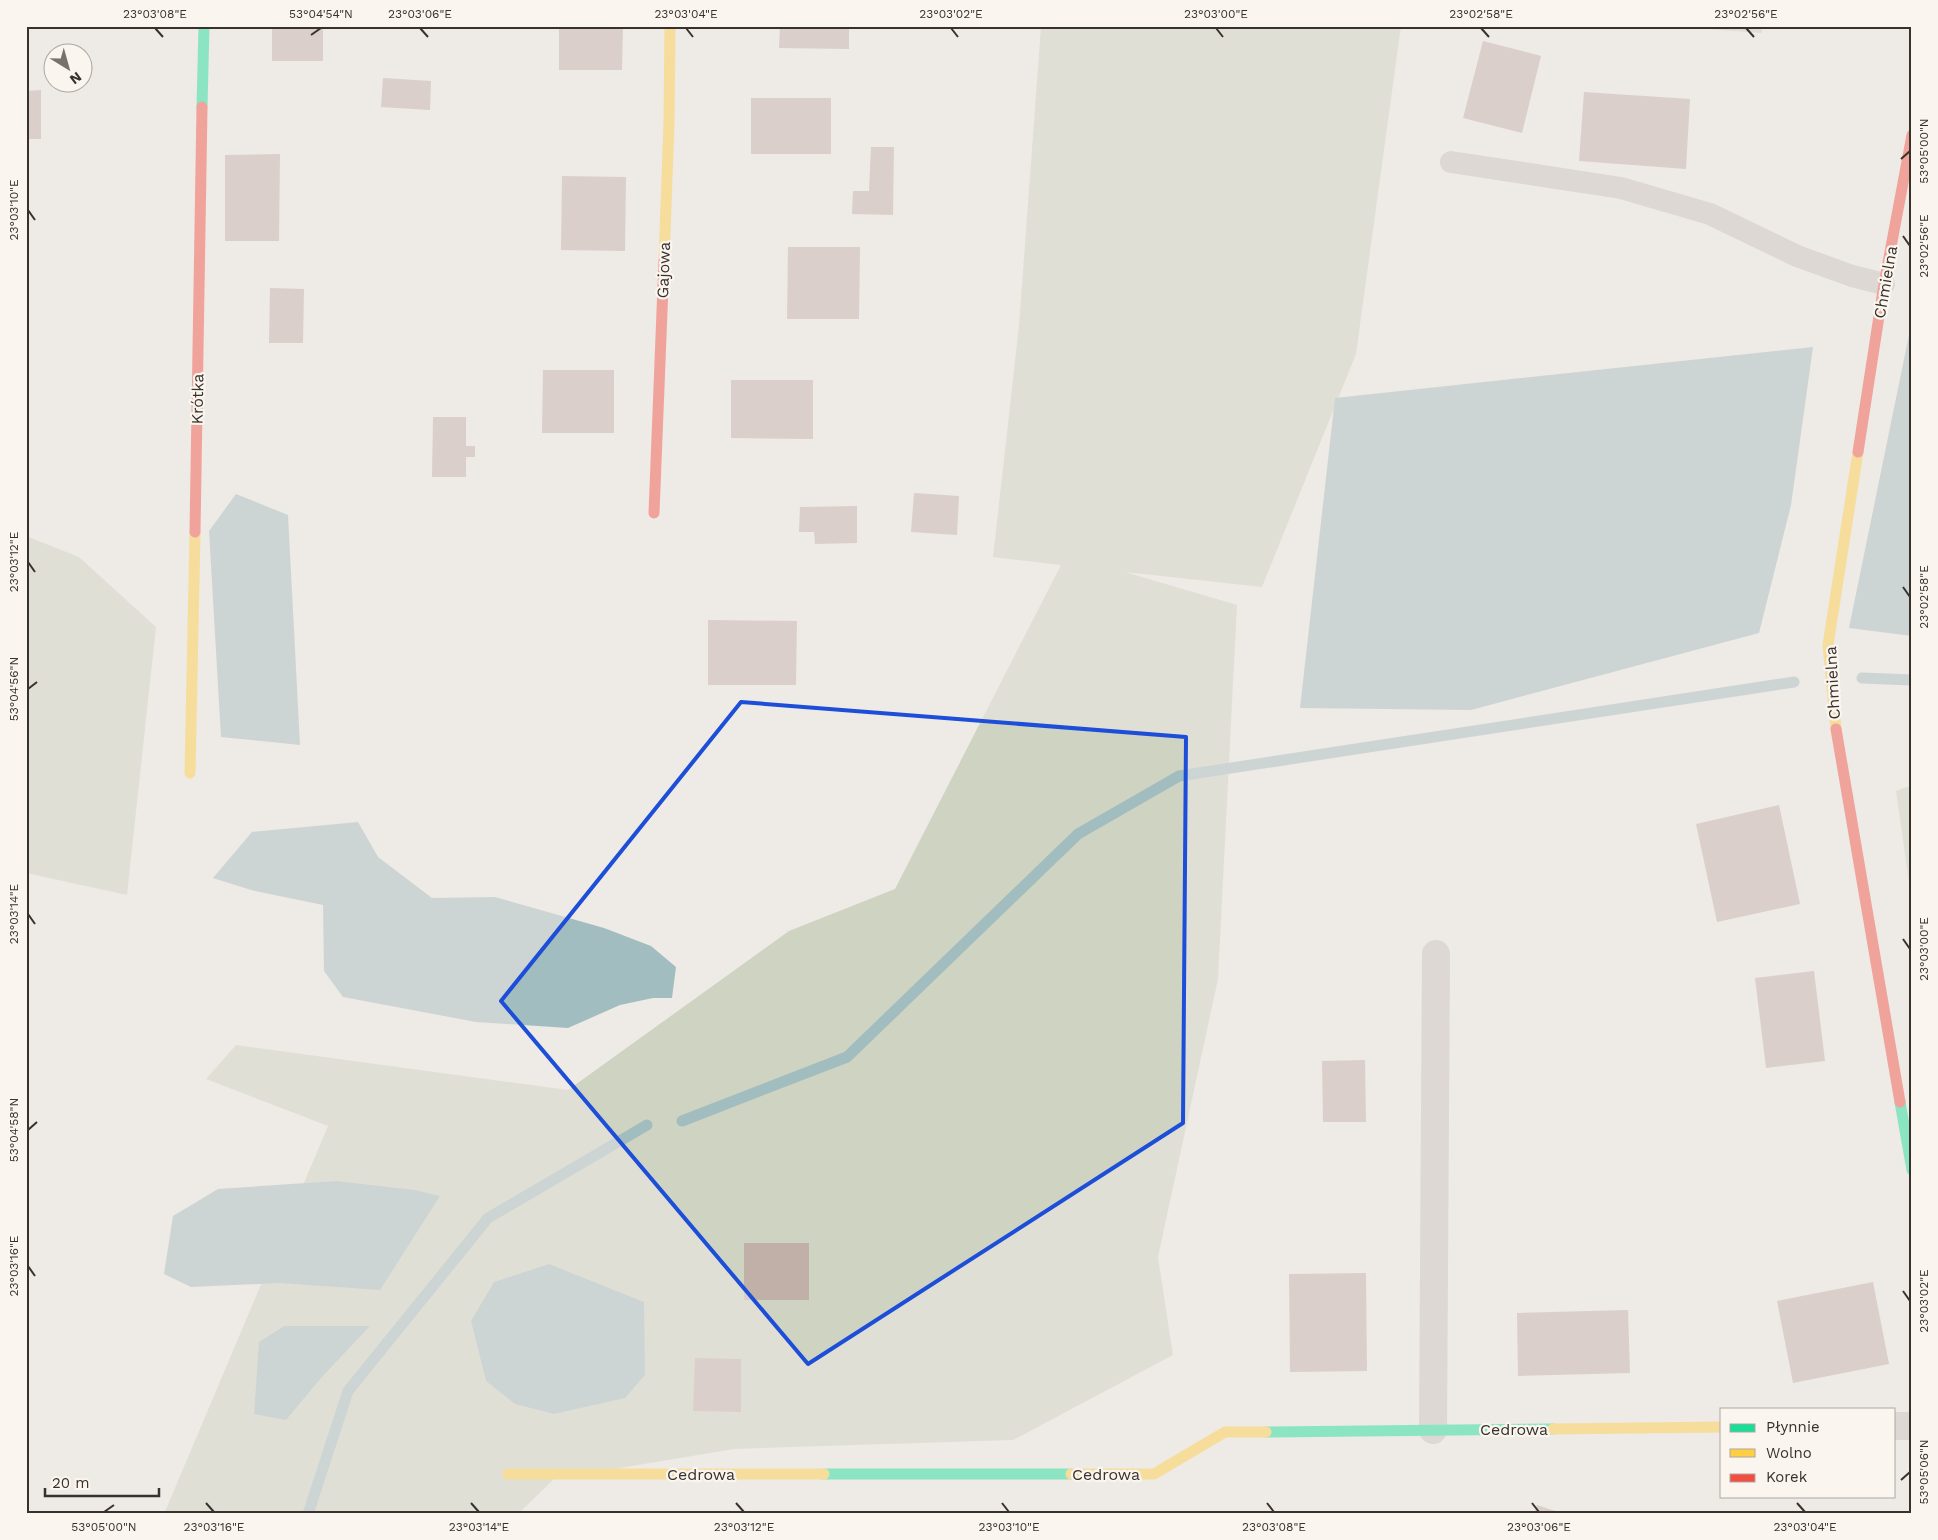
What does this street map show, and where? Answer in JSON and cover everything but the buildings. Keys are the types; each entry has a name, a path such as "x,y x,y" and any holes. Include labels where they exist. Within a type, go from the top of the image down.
{"street":[{"name":"Krótka","path":"190,772 204,26"},
{"name":"Gajowa","path":"654,513 669,124 670,26"},
{"name":"Chmielna","path":"1912,136 1884,284 1828,645 1833,713 1912,1170"},
{"path":"1434,1430 1436,954"},
{"path":"1896,1426 1912,1426"},
{"name":"Cedrowa","path":"508,1474 1154,1474 1224,1432 1720,1427"}],"lane":[{"path":"1451,162 1621,188 1710,214 1797,256 1852,276 1884,284"}],"highlighted area":[{"path":"741,702 1186,737 1183,1123 808,1364 501,1001"}],"green space":[{"path":"1041,26 1401,26 1356,354 1262,587 1125,572 1237,605 1218,979 1158,1257 1173,1355 1013,1440 734,1449 554,1479 518,1514 164,1514 328,1126 206,1079 236,1045 568,1090 789,931 895,889 1061,565 993,557 1019,326"},
{"path":"1667,26 1762,26 1762,33"},
{"path":"26,536 79,557 156,627 127,895 26,873"},
{"path":"1912,785 1912,904 1896,791"}],"water":[{"path":"1912,325 1912,636 1849,628"},
{"path":"1813,347 1791,505 1759,633 1471,710 1300,708 1335,398"},
{"path":"236,494 288,515 300,745 221,737 209,531"},
{"path":"358,822 378,857 432,898 495,897 604,928 651,946 676,967 672,998 653,998 620,1005 568,1028 476,1022 343,997 324,971 323,905 251,890 213,878 252,832"},
{"path":"336,1181 415,1190 440,1196 380,1290 280,1283 191,1287 164,1274 173,1216 218,1189"},
{"path":"549,1264 644,1302 645,1375 625,1398 554,1414 515,1404 486,1381 471,1321 494,1282"},
{"path":"284,1326 370,1326 321,1378 286,1420 254,1414 259,1342"}],"waterway":[{"path":"1862,678 1912,680"},
{"path":"682,1121 847,1057 1078,834 1179,776 1794,682"},
{"path":"308,1514 348,1391 488,1218 647,1125"}],"traffic: fast":[{"path":"202,107 204,26"},
{"path":"1900,1102 1912,1170"},
{"path":"1266,1432 1553,1429"},
{"path":"824,1474 1071,1474"}],"traffic: slow":[{"path":"664,261 670,26"},
{"path":"1836,729 1828,645 1858,452"},
{"path":"190,773 195,532"},
{"path":"1553,1429 1720,1427"},
{"path":"1071,1474 1154,1474 1225,1432 1266,1432"},
{"path":"508,1474 824,1474"}],"traffic: jam":[{"path":"195,532 202,107"},
{"path":"1858,452 1884,284 1912,135"},
{"path":"654,513 664,261"},
{"path":"1836,729 1900,1102"}]}
